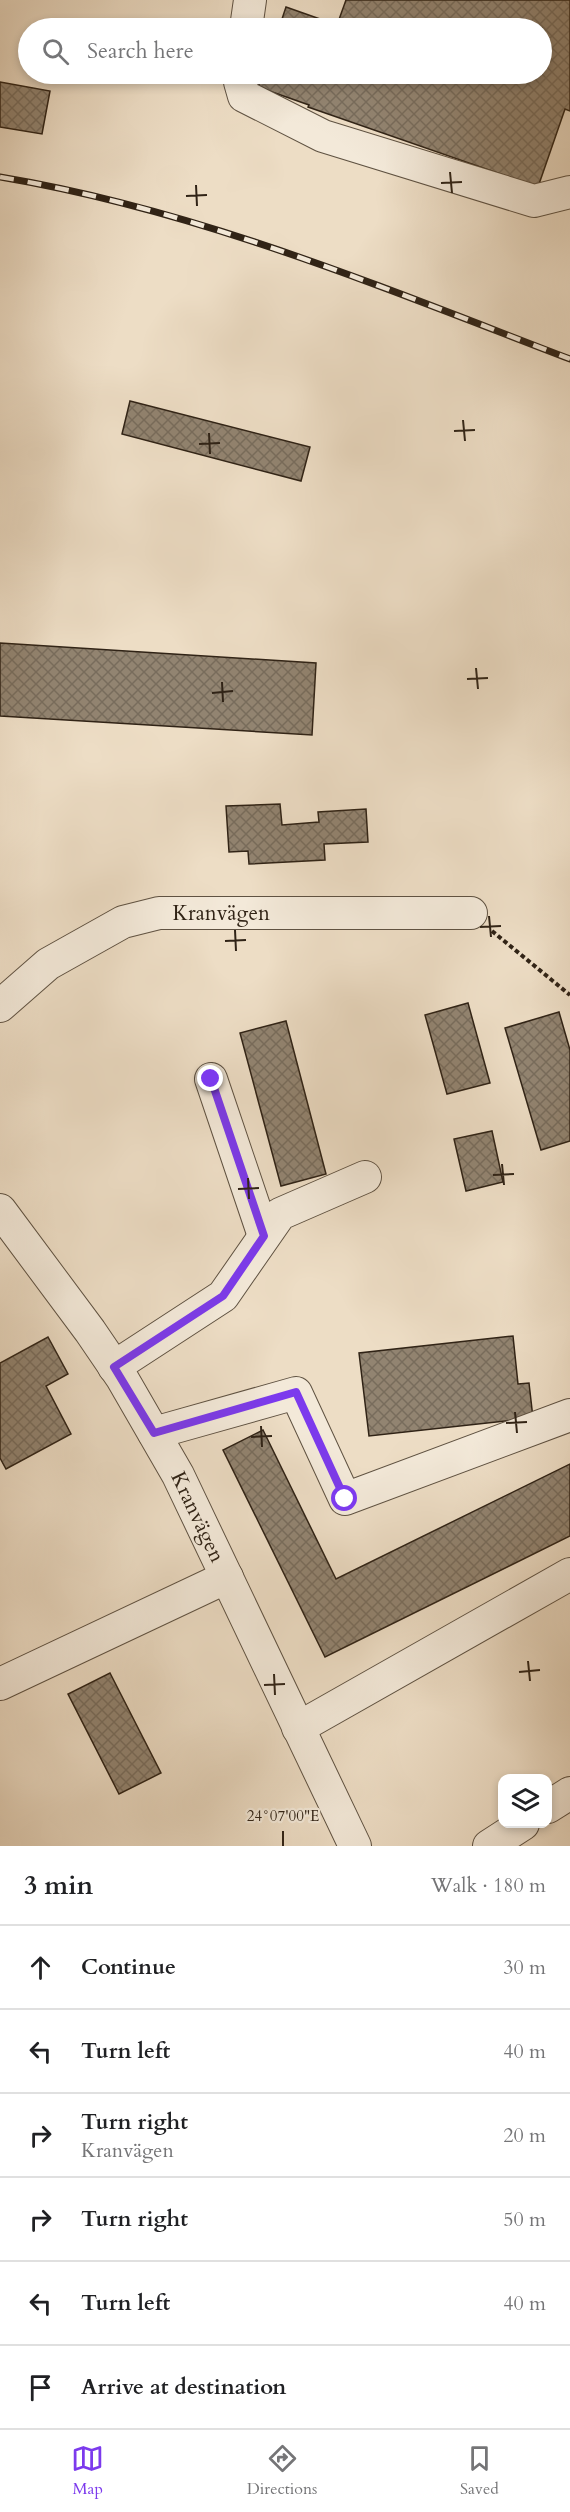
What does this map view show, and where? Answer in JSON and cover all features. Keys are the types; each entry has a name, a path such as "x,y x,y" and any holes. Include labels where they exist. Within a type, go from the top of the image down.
{"street":[{"path":"247,18 249,0"},
{"path":"241,84 244,96 323,136 534,201 570,192"},
{"name":"Kranvägen","path":"0,1006 48,964 123,922 159,913 471,913"},
{"path":"211,1079 264,1236"},
{"path":"114,1367 223,1296 280,1214 365,1177"},
{"name":"Kranvägen","path":"0,1210 90,1331 178,1475 355,1846"},
{"path":"154,1433 296,1392 345,1499 570,1415"},
{"path":"298,1728 570,1574"},
{"path":"0,1684 226,1577"},
{"path":"552,1805 570,1793"},
{"path":"489,1846 517,1828"}],"path":[{"path":"471,913 570,996"}],"building":[{"path":"346,0 570,0 570,111 565,109 538,187 308,107 309,105 258,87 259,84 552,84 552,18 340,18"},
{"path":"286,7 317,18 282,18"},
{"path":"0,82 50,91 42,134 0,127"},
{"path":"130,401 310,447 301,481 122,434"},
{"path":"0,643 316,663 312,735 0,716"},
{"path":"280,804 282,825 319,822 318,812 366,809 368,842 324,844 325,860 249,864 248,851 229,852 226,806"},
{"path":"468,1003 490,1083 447,1094 425,1015"},
{"path":"559,1012 570,1050 570,1141 541,1150 505,1028"},
{"path":"286,1021 326,1174 281,1186 240,1033"},
{"path":"492,1131 503,1182 466,1191 454,1139"},
{"path":"513,1336 518,1384 529,1383 533,1418 369,1436 359,1353"},
{"path":"48,1337 68,1374 46,1386 71,1434 6,1469 0,1458 0,1363"},
{"path":"263,1430 336,1579 570,1464 570,1536 325,1657 223,1450"},
{"path":"110,1673 161,1773 119,1794 68,1694"}],"railway":[{"path":"0,177 74,191 218,230 360,279 570,359"}],"route":[{"path":"211,1079 264,1236 223,1296 114,1367 154,1433 296,1392 345,1499"}]}
